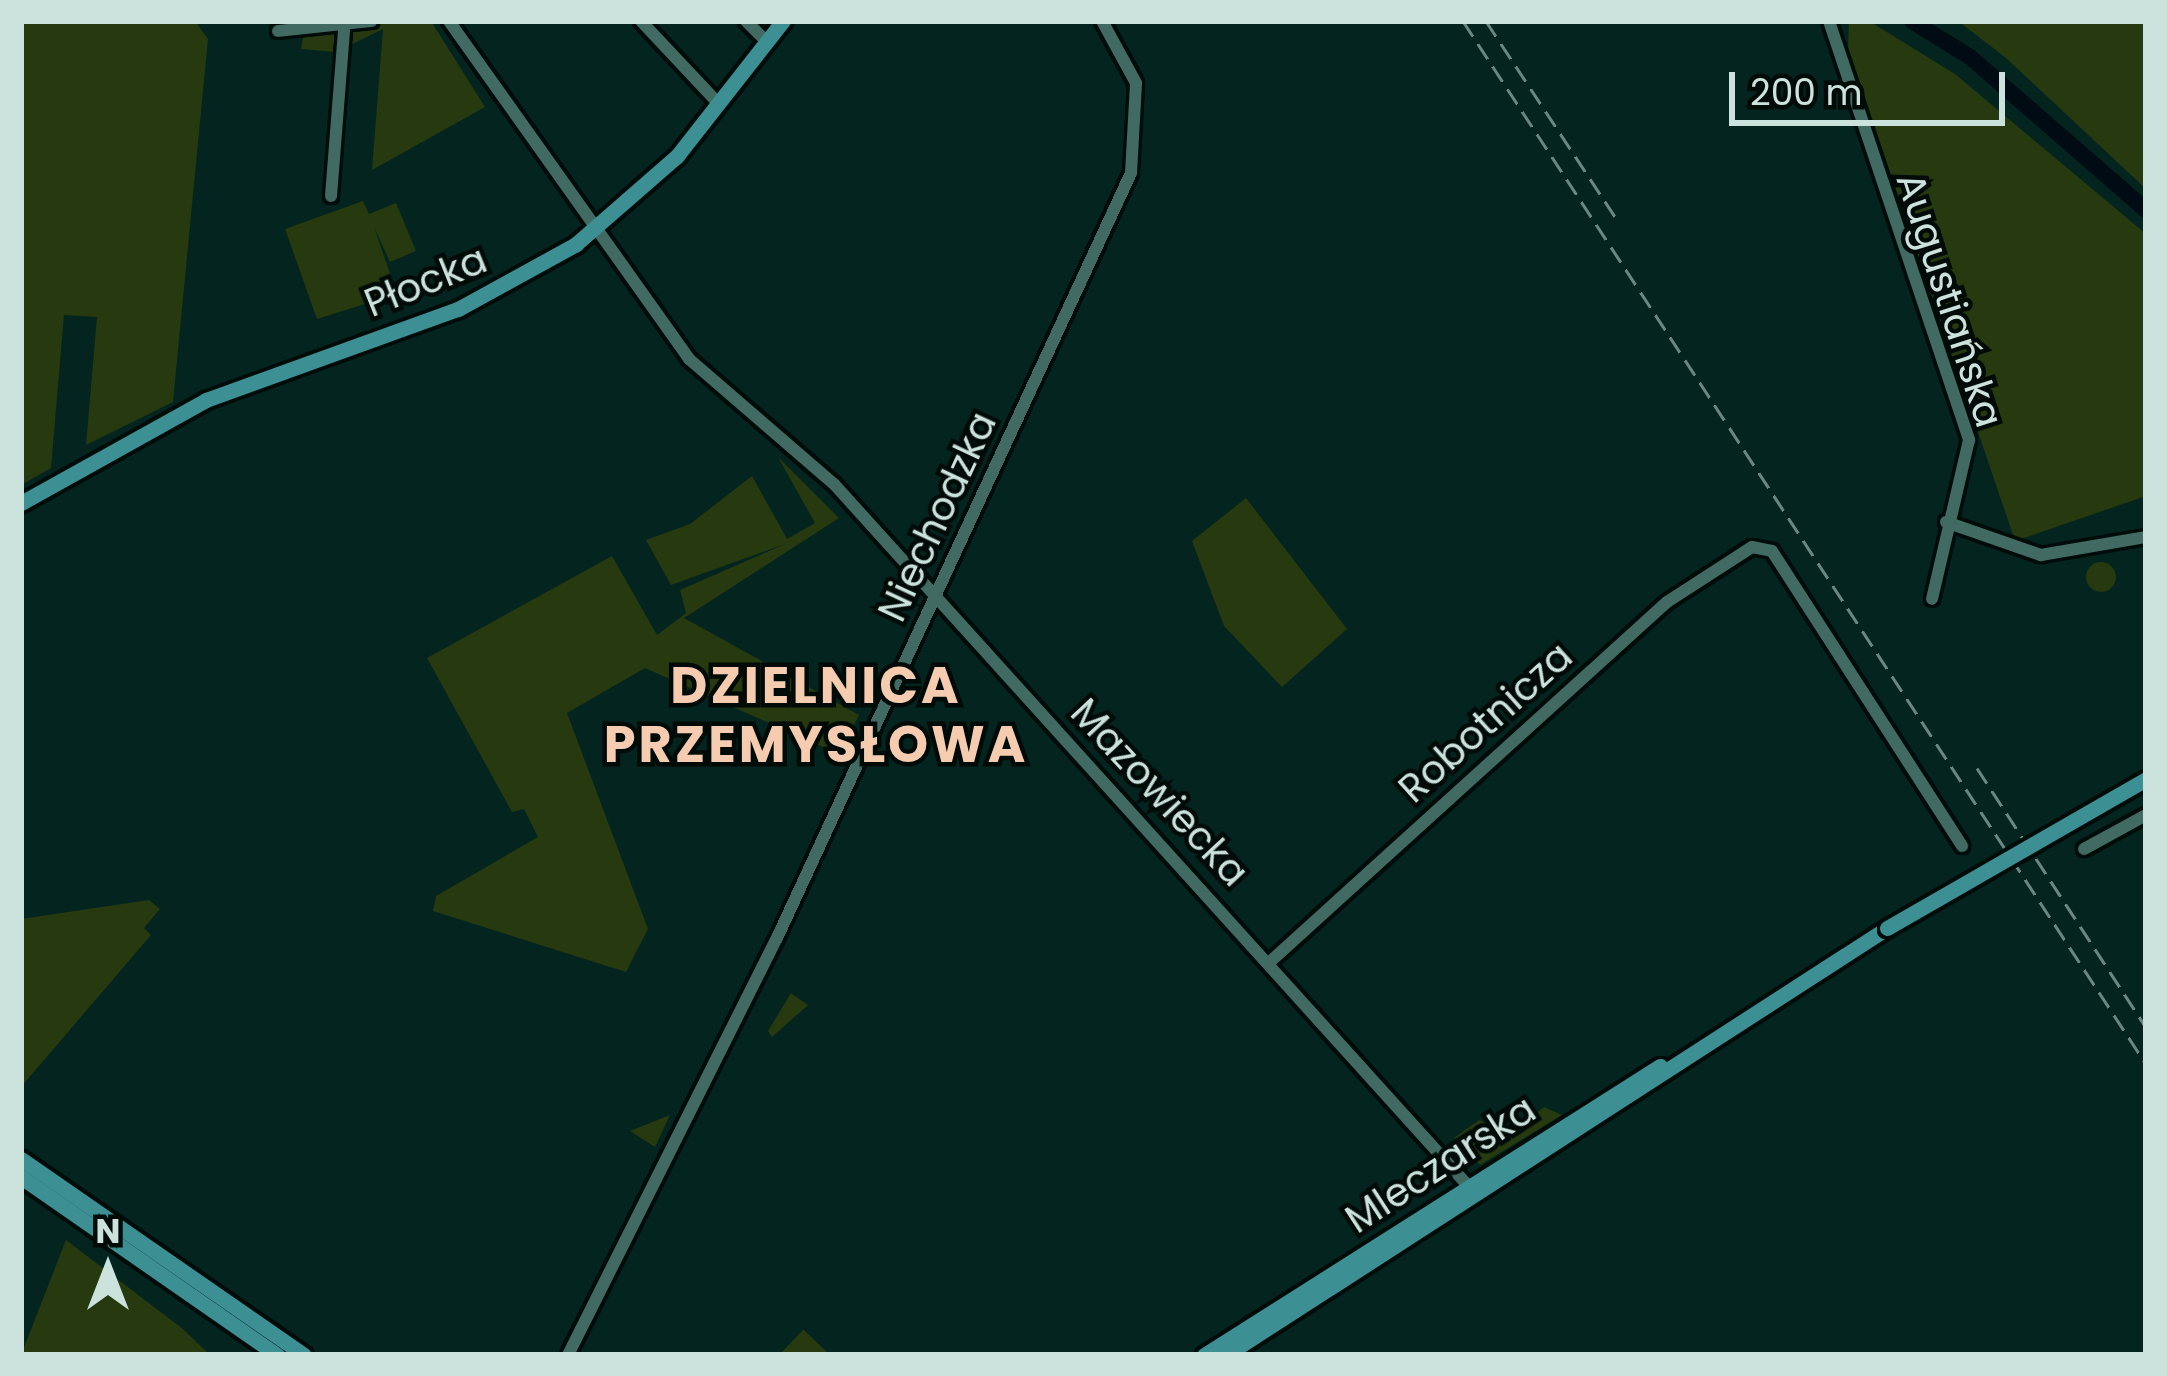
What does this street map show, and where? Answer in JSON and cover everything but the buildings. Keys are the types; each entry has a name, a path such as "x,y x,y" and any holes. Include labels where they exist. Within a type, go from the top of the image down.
{"main road":[{"name":"Płocka","path":"21,503 240,384 492,294 598,227 719,104 782,21"},
{"name":"Mleczarska","path":"1226,1355 1473,1191 1887,928 2146,778"},
{"path":"21,1159 304,1355"},
{"path":"21,1177 277,1355"},
{"name":"Mleczarska","path":"1204,1355 1473,1191"}],"street":[{"path":"278,31 344,31 370,21"},
{"name":"Mazowiecka","path":"448,21 688,358 834,484 1272,960 1473,1191"},
{"path":"641,21 719,104"},
{"path":"746,21 766,41"},
{"name":"Niechodzka","path":"568,1355 935,593 1138,150 1136,83 1102,21"},
{"name":"Augustiańska","path":"1829,21 1969,440 1946,522 1932,599"},
{"path":"331,196 344,31"},
{"path":"1946,522 2041,555 2146,536"},
{"name":"Robotnicza","path":"1272,960 1667,602 1752,547 1772,551 1962,846"},
{"path":"2084,849 2146,815"}],"green space":[{"path":"21,21 195,21 208,39 173,402 86,445 97,317 64,315 51,468 21,485"},
{"path":"306,21 431,21 485,107 372,170 383,29 336,52 301,49"},
{"path":"1849,21 1869,21 1955,74 2146,234 2146,496 2015,541 1848,48"},
{"path":"1958,21 2146,21 2146,189 2006,58"},
{"path":"363,201 369,214 396,203 416,251 390,262 374,227 397,294 317,319 285,229"},
{"path":"778,457 839,518 684,618 859,715 839,754 645,668 567,713 648,929 626,972 433,911 436,896 538,837 524,809 512,812 427,658 612,556 657,635 686,613 680,590 785,544 671,585 646,540 690,524 752,476 787,539 815,523"},
{"path":"1246,498 1347,629 1282,687 1224,626 1192,541"},
{"path":"2101,562 2116,577 2101,592 2086,577"},
{"path":"149,900 160,909 144,928 151,935 21,1087 21,919"},
{"path":"791,993 808,1005 772,1037 768,1031"},
{"path":"1544,1107 1562,1115 1480,1165 1454,1138 1479,1120 1509,1133"},
{"path":"670,1115 655,1147 630,1131"},
{"path":"66,1240 183,1329 210,1355 21,1355"},
{"path":"804,1330 830,1355 779,1355"}],"waterway":[{"path":"1912,21 1970,57 2146,210"}],"railway":[{"path":"1463,21 2146,1064"},
{"path":"1486,21 1615,217"},
{"path":"1977,768 2146,1027"}],"district":[{"name":"DZIELNICA PRZEMYSŁOWA","path":"816,715"}]}
